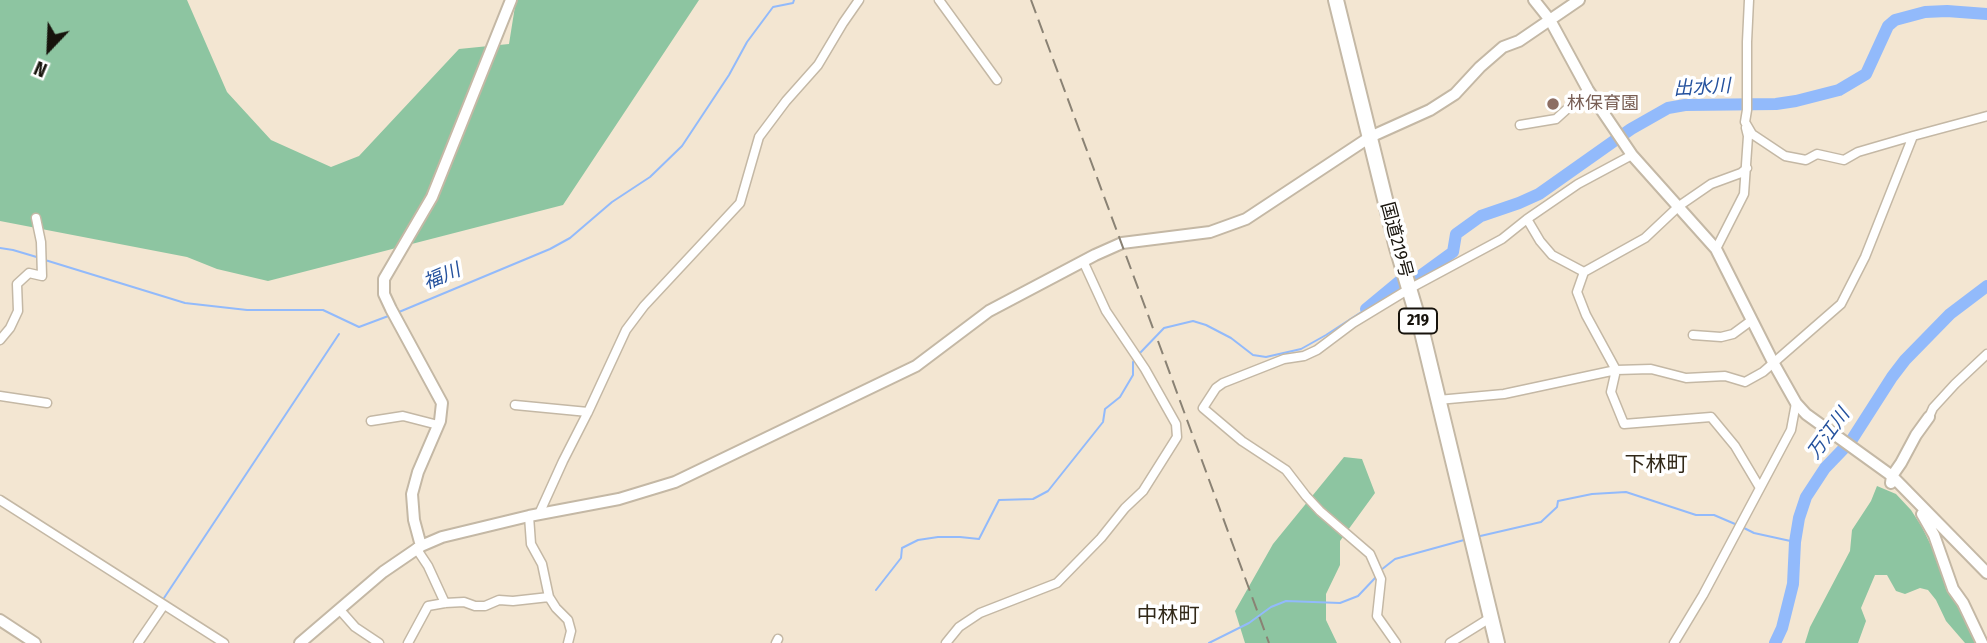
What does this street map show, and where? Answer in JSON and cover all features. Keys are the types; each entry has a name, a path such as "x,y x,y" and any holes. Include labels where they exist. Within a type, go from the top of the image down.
{"highway":[{"name":"国道219号","path":"1336,0 1497,643"}],"street":[{"path":"445,603 419,547 412,494 418,472 443,412 442,403 398,323 383,286 384,279 432,197 511,0"},
{"path":"568,643 571,631 568,620 548,597 542,564 531,544 534,515 588,412 626,330 644,306 740,203 759,137 818,65 859,0"},
{"path":"939,0 997,80"},
{"path":"1534,0 1550,20 1588,90 1632,155 1716,249 1796,402 1806,414 1889,475 1987,573"},
{"path":"300,643 383,572 419,547 442,537 534,515 619,499 676,482 916,366 989,311 1122,243 1210,232 1236,225 1370,137 1430,110 1455,94 1503,47 1519,41 1579,0"},
{"path":"1716,249 1744,194 1748,136 1745,122 1749,0"},
{"path":"1520,125 1556,119 1588,90"},
{"path":"1745,122 1752,134 1786,156 1806,160 1817,154 1844,160 1858,152 1987,116"},
{"path":"1438,400 1504,394 1616,370 1651,369 1686,378 1725,376 1745,382 1774,364 1841,304 1849,291 1913,136"},
{"path":"1396,643 1377,616 1381,579 1370,554 1320,511 1286,470 1242,441 1203,408 1216,388 1223,383 1284,359 1304,356 1317,350 1353,323 1409,289 1502,239 1577,184 1632,155"},
{"path":"1747,168 1741,173 1711,184 1679,206 1645,238 1584,272 1577,292 1586,315 1616,370 1611,392 1623,424 1711,417 1735,446 1760,488"},
{"path":"0,340 10,328 18,311 18,284 29,273 42,276 41,242 36,218"},
{"path":"1527,219 1552,255 1584,272"},
{"path":"946,643 958,627 980,613 1057,583 1143,491 1177,437 1177,424 1145,369 1106,311 1083,261"},
{"path":"1693,335 1721,337 1733,334 1752,320"},
{"path":"1889,475 1902,463 1933,408 1987,354"},
{"path":"0,396 47,403"},
{"path":"1674,643 1703,595 1791,430 1796,402"},
{"path":"515,405 588,412"},
{"path":"371,421 403,416 438,425"},
{"path":"1889,475 1891,485 1929,524 1947,575 1982,643"},
{"path":"0,500 224,643"},
{"path":"408,643 428,606 464,603 485,606 499,600 548,597"},
{"path":"138,643 164,605"},
{"path":"340,610 355,627 379,643"},
{"path":"1450,643 1490,618"},
{"path":"0,620 35,643"}],"green space":[{"path":"0,0 187,0 227,92 271,140 331,167 359,156 459,49 509,44 516,0 699,0 563,205 268,281 217,269 187,257 0,221"},
{"path":"1344,457 1362,459 1375,493 1340,541 1340,565 1326,594 1326,620 1337,643 1245,643 1235,611 1273,544"},
{"path":"1877,486 1896,494 1922,527 1939,562 1946,589 1978,643 1965,643 1946,621 1928,590 1920,588 1905,594 1896,591 1887,575 1875,575 1861,608 1866,621 1858,643 1805,643 1810,627 1850,551 1852,530 1871,501"}],"waterway":[{"name":"福川","path":"399,312 550,249 570,238 612,202 650,177 682,146 729,75 747,42 773,7 793,3 794,0"},
{"name":"出水川","path":"1366,309 1401,280 1420,276 1453,252 1456,234 1481,216 1539,194 1631,129 1668,108 1685,105 1776,104 1839,90 1866,74 1888,26 1895,20 1925,12 1987,14"},
{"name":"福川","path":"0,248 40,258"},
{"name":"福川","path":"45,260 185,303 247,310 323,310 359,327 391,315"},
{"name":"万江川","path":"1775,643 1782,628 1793,584 1795,542 1806,497 1825,468 1851,441 1905,360 1950,314 1987,286"},
{"path":"1139,354 1164,328 1193,321 1231,338 1253,355 1266,357 1301,349 1366,309"},
{"path":"162,601 339,334"},
{"path":"876,590 901,558 902,548 918,540 938,537 979,539 999,500 1033,499 1048,491 1103,422 1105,409 1120,397 1133,375 1135,359"},
{"path":"1476,537 1541,522 1557,507 1558,501 1592,494 1626,492 1696,515 1714,515 1735,524"},
{"path":"1744,528 1754,533 1795,542"},
{"path":"1381,570 1395,559 1464,540"},
{"path":"1209,643 1286,601 1340,603 1358,596 1376,577"}],"railway":[{"path":"1031,0 1154,331"},
{"path":"1158,341 1269,643"}],"place":[{"name":"林保育園","path":"1553,104"}],"district":[{"name":"下林町","path":"1656,465"},
{"name":"中林町","path":"1168,616"}]}
